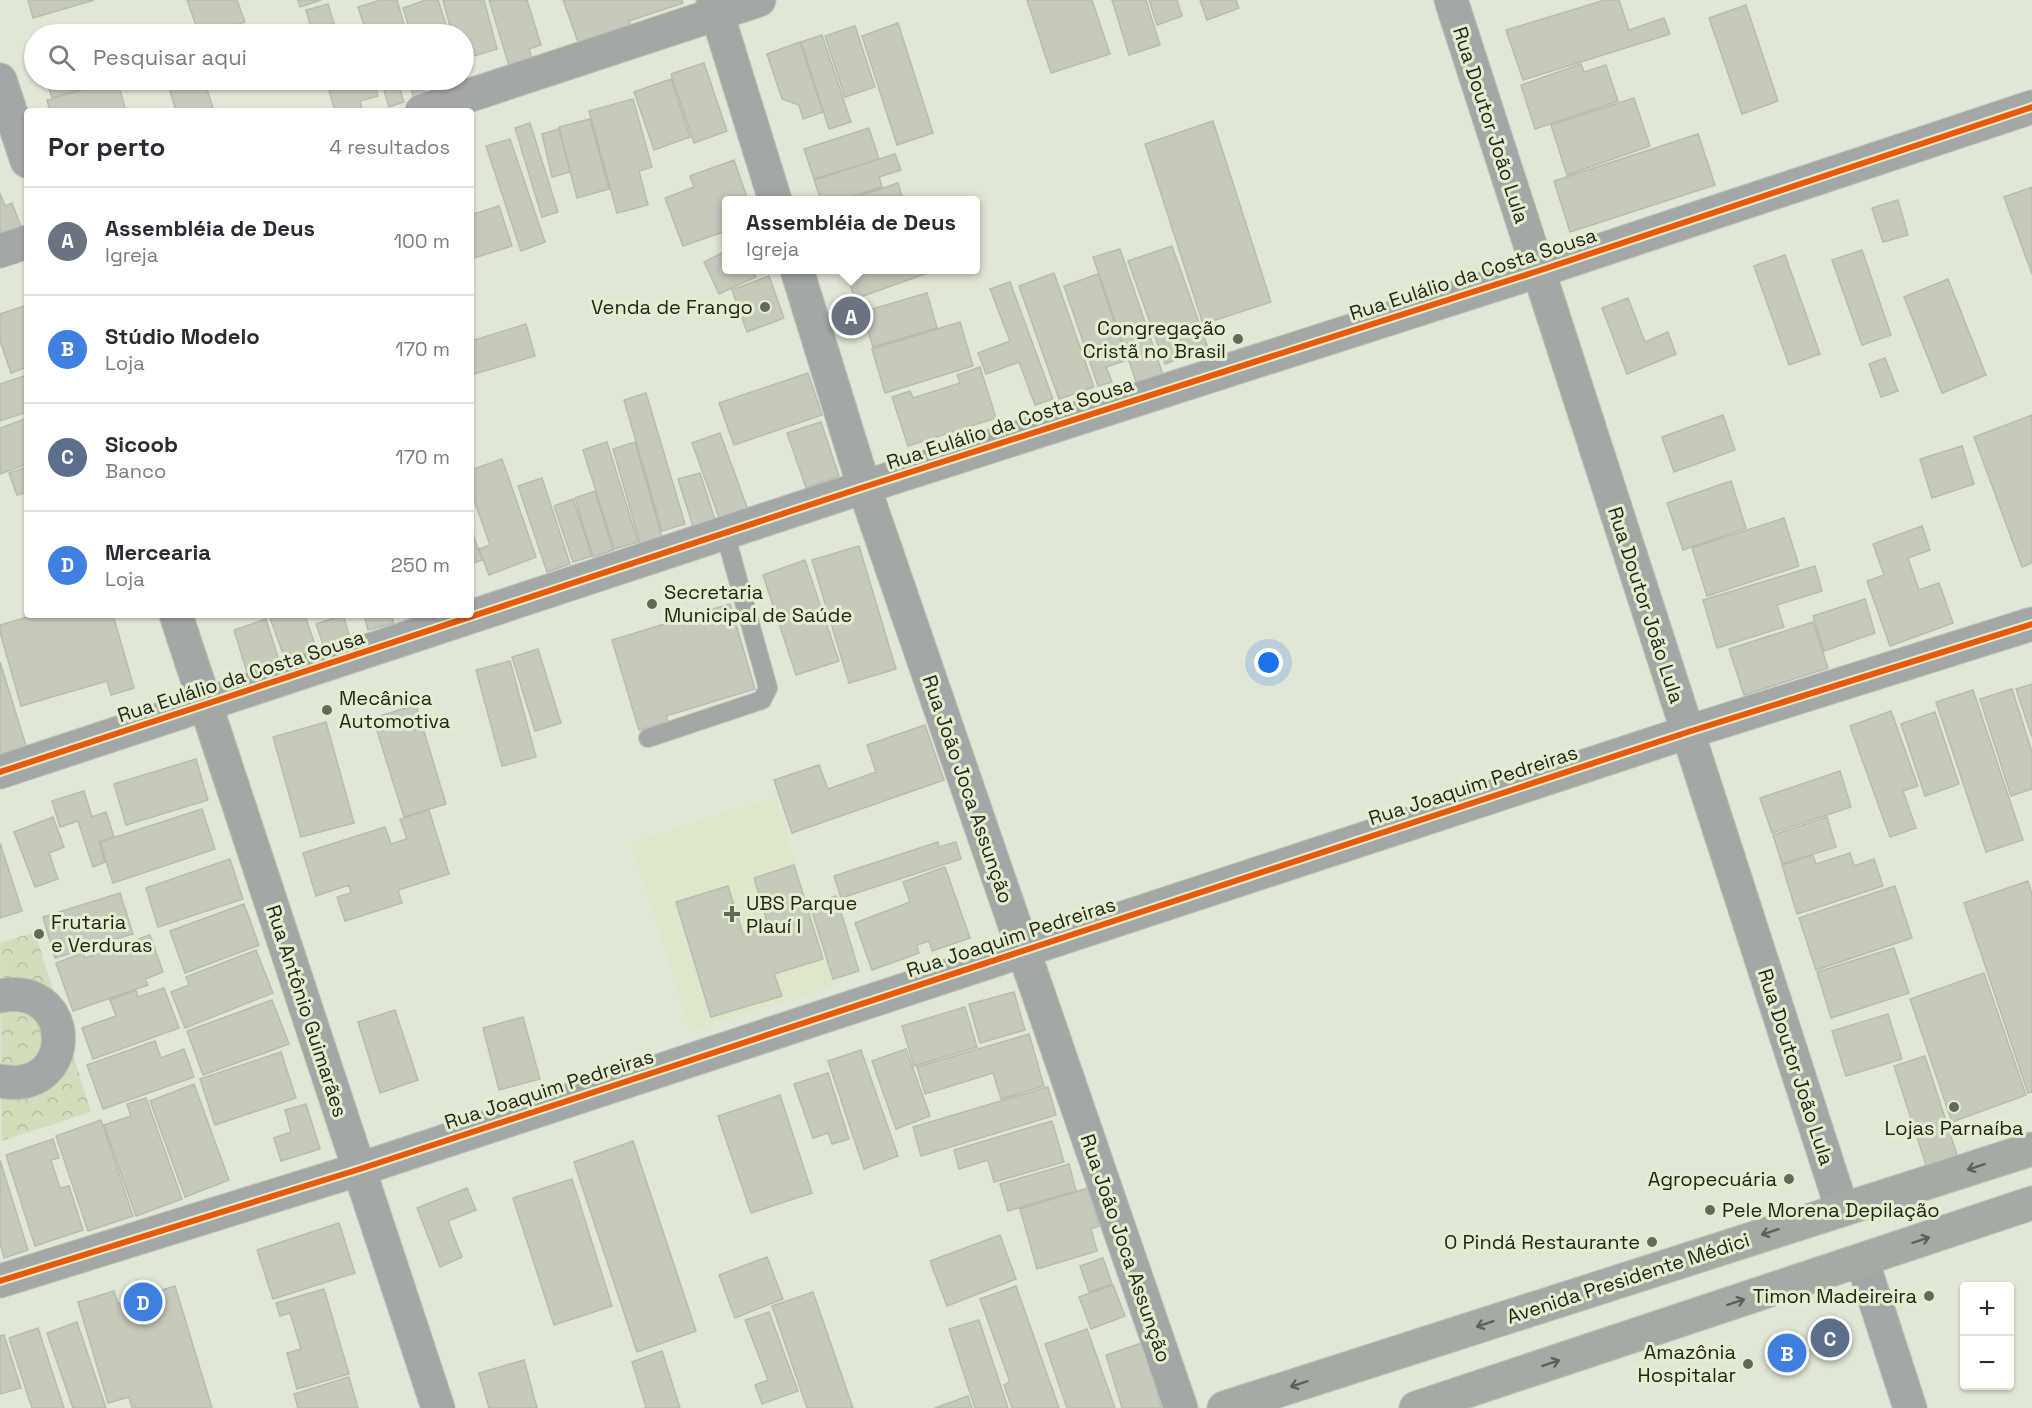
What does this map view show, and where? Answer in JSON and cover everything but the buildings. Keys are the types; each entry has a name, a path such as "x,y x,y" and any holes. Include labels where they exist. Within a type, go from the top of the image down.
{"main road":[{"name":"Avenida Presidente Médici","path":"1224,1408 2032,1149"},
{"path":"1416,1408 2032,1203"}],"street":[{"path":"430,108 716,7 759,0"},
{"name":"Rua Doutor João Lula","path":"1451,0 1842,1209"},
{"path":"716,7 774,196"},
{"path":"0,80 24,152"},
{"name":"Rua Eulálio da Costa Sousa","path":"474,617 864,487 1538,271 2032,107"},
{"path":"0,250 24,243"},
{"name":"Rua João Joca Assunção","path":"798,274 864,487 1181,1408"},
{"name":"Rua Antônio Guimarães","path":"177,618 438,1408"},
{"name":"Rua Eulálio da Costa Sousa","path":"0,772 470,618"},
{"name":"Rua Joaquim Pedreiras","path":"0,1281 360,1169 1688,732 2032,624"},
{"path":"0,996 13,993 29,995 43,1002 55,1017 59,1032 59,1048 53,1062 44,1072 31,1080 16,1083 0,1081"},
{"path":"1862,1260 1910,1408"}],"lane":[{"path":"648,738 762,700 768,688 725,533"}],"shaded area":[{"name":"UBS Parque PIauí I","path":"775,797 834,986 690,1031 631,843"}],"green space":[{"path":"35,932 91,1112 1,1141 0,943"}],"cycle path":[{"path":"474,616 864,487 1538,271 2032,107"},
{"path":"0,772 467,618"},
{"path":"0,1281 360,1169 1688,732 2032,624"}],"place":[{"name":"Venda de Frango","path":"765,307"},
{"name":"Assembléia de Deus","path":"851,316"},
{"name":"Congregação Cristã no Brasil","path":"1238,339"},
{"name":"Secretaria Municipal de Saúde","path":"652,604"},
{"name":"Mecânica Automotiva","path":"327,710"},
{"name":"UBS Parque PIauí I","path":"732,914"},
{"name":"Frutaria e Verduras","path":"39,934"},
{"name":"Lojas Parnaíba","path":"1954,1107"},
{"name":"Agropecuária","path":"1789,1179"},
{"name":"Pele Morena Depilação","path":"1710,1210"},
{"name":"O Pindá Restaurante","path":"1652,1242"},
{"name":"Timon Madeireira","path":"1929,1296"},
{"name":"Mercearia","path":"143,1302"},
{"name":"Sicoob","path":"1830,1338"},
{"name":"Stúdio Modelo","path":"1787,1353"},
{"name":"Amazônia Hospitalar","path":"1748,1364"}]}
